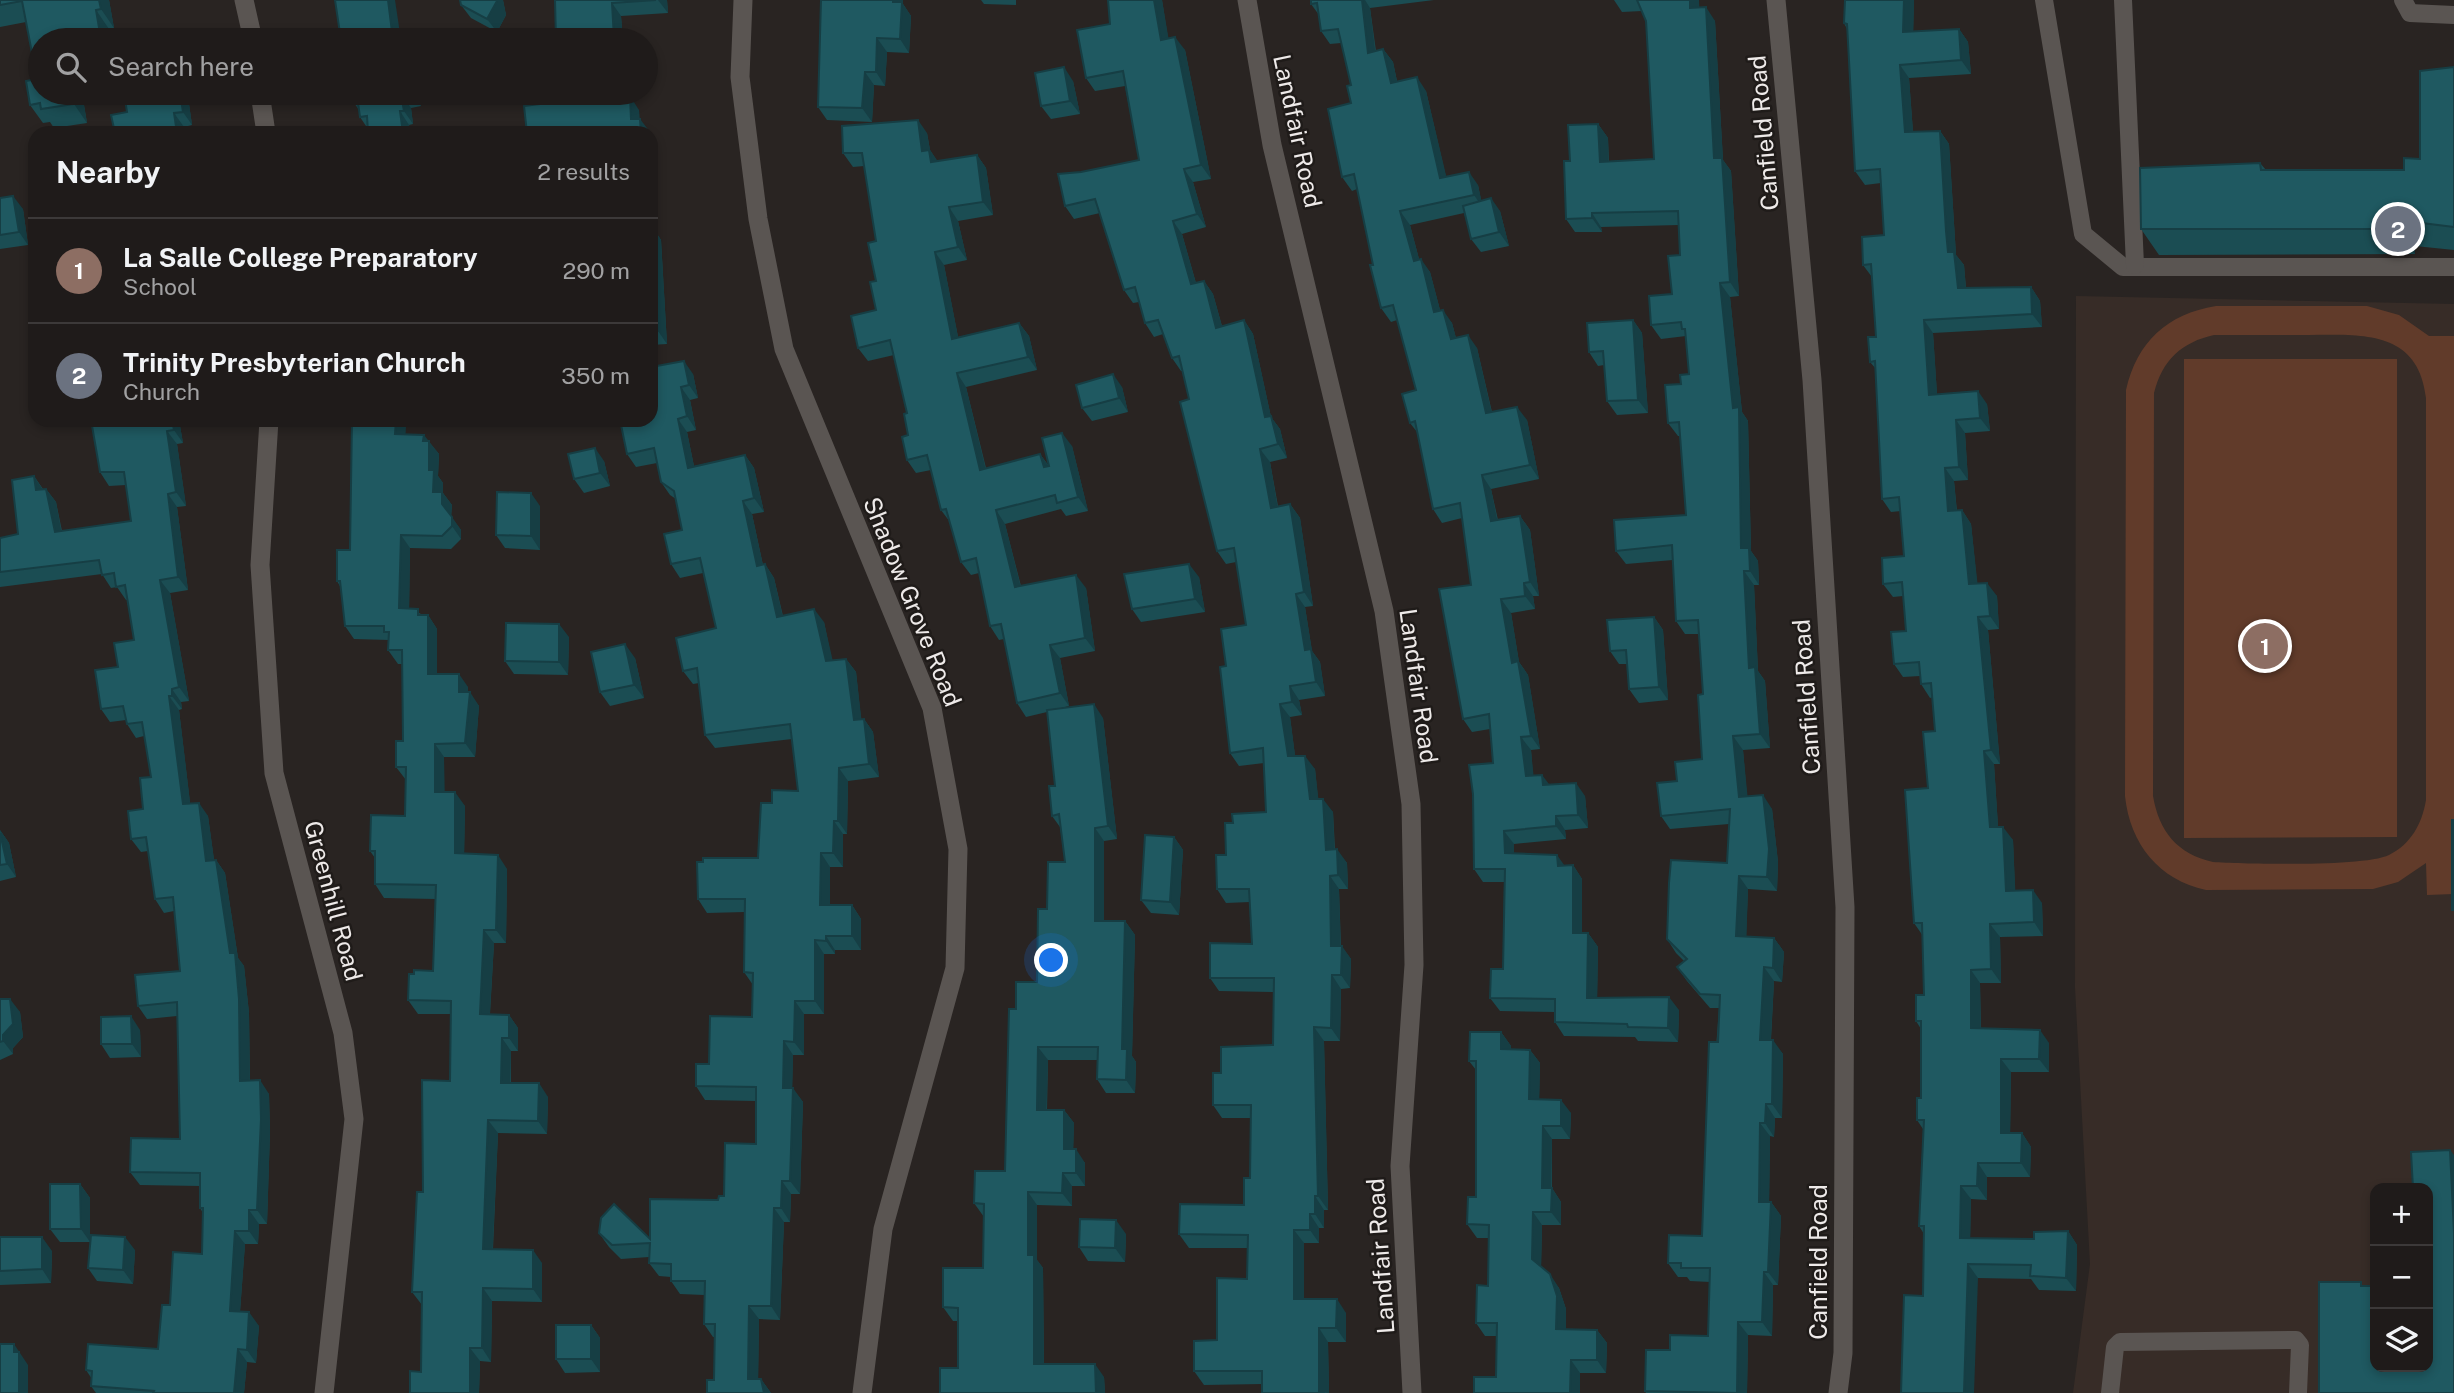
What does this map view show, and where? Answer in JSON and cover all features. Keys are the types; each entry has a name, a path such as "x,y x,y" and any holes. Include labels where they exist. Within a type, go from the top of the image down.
{"street":[{"path":"244,0 250,28"},
{"name":"Shadow Grove Road","path":"743,0 740,77 758,219 783,349 932,708 958,849 955,968 883,1229 862,1393"},
{"name":"Landfair Road","path":"1247,0 1272,145 1384,611 1411,804 1414,965 1400,1166 1412,1393"},
{"name":"Canfield Road","path":"1776,0 1812,380 1845,908 1843,1353 1838,1393"},
{"path":"262,105 265,126"},
{"name":"Greenhill Road","path":"269,427 260,565 274,773 343,1033 354,1119 324,1393"}],"lane":[{"path":"2044,0 2083,234 2123,267 2454,267"},
{"path":"2123,0 2135,265"},
{"path":"2403,0 2410,13 2454,15"},
{"path":"2110,1393 2115,1347 2120,1342 2296,1340 2300,1345 2298,1393"}],"shaded area":[{"path":"2076,296 2454,304 2454,1393 2073,1393 2090,1264 2075,988"},
{"path":"2216,306 2367,306 2399,315 2429,336 2454,336 2454,894 2427,895 2426,863 2398,882 2373,889 2206,890 2174,878 2161,869 2140,844 2133,830 2125,796 2126,390 2131,373 2146,344 2169,323","holes":["2214,335 2366,337 2399,348 2412,359 2421,375 2426,398 2426,800 2422,817 2414,832 2404,845 2389,855 2376,859 2331,863 2213,862 2180,847 2165,830 2156,809 2153,796 2154,393 2162,371 2175,354 2192,342"]},
{"path":"2184,359 2397,359 2397,837 2184,838"}],"building":[{"path":"0,0 99,0 101,9 96,10 99,28 28,28 28,32 22,1 0,5"},
{"path":"335,0 388,0 392,28 339,28"},
{"path":"460,0 497,1 487,19 461,5"},
{"path":"555,0 656,0 612,3 613,28 556,28"},
{"path":"821,0 902,2 900,39 877,38 876,72 865,72 862,108 818,107"},
{"path":"1108,0 1154,0 1161,40 1175,37 1201,165 1184,169 1197,214 1173,221 1191,284 1204,281 1216,328 1244,320 1265,417 1271,416 1278,444 1260,449 1271,508 1290,504 1304,592 1296,594 1305,650 1311,649 1316,682 1290,686 1292,702 1280,704 1288,756 1305,756 1310,799 1323,799 1326,850 1337,849 1338,875 1330,876 1331,946 1342,946 1341,975 1332,975 1331,1028 1314,1027 1318,1196 1315,1196 1315,1214 1310,1214 1310,1230 1294,1230 1294,1299 1337,1299 1336,1328 1319,1328 1319,1392 1324,1393 1262,1393 1262,1371 1194,1371 1194,1341 1217,1340 1217,1278 1247,1279 1248,1235 1179,1234 1180,1204 1244,1205 1244,1178 1250,1178 1251,1105 1213,1105 1213,1073 1221,1073 1221,1047 1273,1045 1274,978 1210,978 1210,943 1252,944 1249,889 1217,889 1216,855 1226,855 1225,823 1233,823 1232,814 1266,812 1263,748 1230,753 1220,667 1226,666 1221,629 1246,625 1234,548 1217,551 1180,402 1189,399 1179,356 1172,358 1158,320 1145,323 1135,287 1124,290 1095,199 1065,206 1058,174 1139,160 1123,71 1086,78 1077,30 1110,24"},
{"path":"1311,0 1362,0 1368,53 1383,49 1391,83 1417,77 1440,178 1469,172 1474,195 1400,211 1414,261 1421,259 1434,312 1443,310 1451,339 1468,335 1486,413 1517,407 1530,465 1482,475 1491,521 1520,516 1530,582 1524,583 1525,596 1501,599 1512,663 1518,661 1531,736 1521,737 1526,776 1542,775 1543,785 1576,783 1578,815 1556,816 1556,826 1504,831 1505,853 1557,855 1558,866 1573,865 1573,933 1588,933 1587,998 1669,997 1668,1028 1555,1022 1555,999 1490,998 1491,969 1503,969 1505,869 1474,869 1473,794 1469,765 1493,763 1489,714 1463,719 1439,589 1471,585 1460,503 1433,509 1415,421 1410,423 1402,394 1416,390 1393,305 1381,308 1370,265 1373,265 1354,174 1342,177 1328,109 1351,103 1347,86 1351,85 1338,29 1321,31 1317,3 1311,4"},
{"path":"1637,0 1690,0 1690,8 1706,7 1714,158 1722,158 1730,282 1720,283 1733,408 1739,407 1741,548 1749,548 1750,571 1744,571 1749,668 1755,667 1760,734 1733,736 1739,797 1763,795 1769,849 1767,877 1739,876 1736,936 1774,938 1773,968 1764,967 1760,1040 1773,1040 1772,1104 1766,1104 1765,1123 1760,1123 1759,1202 1771,1202 1768,1272 1764,1272 1762,1322 1738,1322 1737,1393 1645,1391 1646,1350 1670,1350 1670,1335 1708,1336 1710,1268 1681,1268 1681,1263 1668,1263 1669,1235 1702,1236 1709,1042 1718,1042 1720,995 1700,994 1677,967 1687,959 1667,939 1669,883 1671,860 1727,863 1730,809 1661,816 1657,783 1677,781 1675,762 1702,759 1698,695 1703,694 1698,620 1676,621 1672,545 1616,551 1614,520 1686,515 1679,422 1668,423 1665,385 1681,384 1680,375 1689,374 1685,329 1682,329 1681,322 1651,325 1649,296 1672,294 1668,256 1680,255 1678,211 1592,213 1592,218 1566,219 1564,161 1570,161 1568,125 1598,124 1600,162 1654,159 1646,21"},
{"path":"1845,0 1904,0 1903,32 1959,29 1961,60 1900,65 1905,132 1940,131 1948,252 1954,252 1958,288 2031,287 2032,314 1924,320 1929,395 1978,391 1980,418 1956,420 1959,467 1945,468 1948,511 1962,510 1969,584 1987,583 1990,616 1978,617 1991,750 1984,751 1990,827 2003,827 2006,891 2033,890 2034,922 1990,924 1991,969 1971,970 1971,1028 2040,1030 2039,1059 2001,1059 2001,1133 2022,1133 2021,1163 1978,1163 1977,1186 1961,1186 1960,1238 2034,1239 2034,1232 2068,1231 2066,1278 2030,1276 2031,1265 1968,1264 1964,1393 1901,1393 1904,1295 1923,1296 1924,1226 1919,1226 1924,1120 1917,1120 1917,1098 1921,1098 1921,1021 1916,1021 1916,995 1924,995 1922,923 1914,923 1905,790 1928,788 1923,732 1935,731 1931,683 1921,684 1919,662 1894,664 1891,632 1906,631 1902,582 1883,584 1882,558 1904,556 1899,497 1882,499 1875,361 1870,362 1868,337 1876,337 1871,264 1863,265 1862,237 1884,235 1880,169 1855,171 1847,24 1844,23"},
{"path":"1064,67 1070,101 1041,106 1035,73"},
{"path":"2454,67 2454,227 2397,220 2397,229 2141,229 2140,168 2260,163 2261,170 2404,170 2404,158 2420,159 2420,71"},
{"path":"40,105 67,105 41,109"},
{"path":"126,105 182,105 183,112 174,113 176,126 113,126 111,115 127,112"},
{"path":"358,105 403,105 404,111 400,111 402,126 368,126 367,116 360,117"},
{"path":"630,105 631,119 640,119 640,126 526,126 524,106"},
{"path":"918,120 922,151 929,150 931,162 977,155 983,202 949,207 958,247 935,252 952,339 1019,323 1028,357 957,373 980,470 1040,454 1044,467 1049,466 1042,438 1062,433 1078,497 1057,503 1055,495 996,510 1015,587 1076,575 1085,638 1050,645 1060,693 1017,703 1001,624 990,626 976,558 961,562 946,509 941,510 927,455 907,460 902,437 908,435 904,414 907,413 890,340 858,348 851,316 876,310 870,282 876,281 868,243 876,241 862,153 843,153 842,126"},
{"path":"13,196 19,232 0,235 0,198"},
{"path":"1491,198 1499,232 1471,239 1463,206"},
{"path":"1633,320 1638,400 1607,401 1603,351 1589,352 1587,323"},
{"path":"684,361 689,385 681,387 687,416 678,419 688,468 745,455 754,498 743,501 757,566 765,564 777,617 814,609 826,661 846,659 854,720 864,719 869,764 839,768 838,821 834,821 833,853 821,853 820,905 852,905 852,936 826,936 826,941 815,940 815,1001 795,1001 794,1042 784,1041 783,1088 793,1088 790,1181 782,1181 781,1208 774,1208 771,1306 749,1306 748,1379 761,1379 764,1393 707,1393 707,1380 714,1380 715,1324 704,1324 705,1281 671,1281 671,1264 649,1263 650,1243 612,1245 599,1233 601,1218 614,1204 650,1239 650,1199 718,1200 719,1196 724,1196 725,1143 756,1144 756,1087 696,1086 696,1064 709,1064 710,1016 752,1017 753,973 744,972 745,899 698,899 697,862 703,862 703,858 758,858 761,803 772,803 772,790 798,791 790,724 705,735 697,668 683,671 676,638 716,628 700,558 671,564 664,534 682,530 674,491 661,482 654,448 627,454 621,427 658,427 658,366"},
{"path":"1113,374 1119,398 1082,408 1076,385"},
{"path":"92,427 173,427 174,430 167,431 176,492 168,494 178,577 160,580 179,687 172,689 172,696 169,696 183,804 199,803 206,861 216,860 230,953 235,953 239,999 240,1081 260,1080 257,1210 249,1210 249,1231 235,1231 230,1311 249,1312 247,1350 238,1349 234,1393 153,1393 154,1391 91,1386 92,1371 86,1370 88,1344 158,1349 162,1305 170,1305 173,1252 202,1254 203,1208 200,1208 200,1173 130,1172 131,1138 180,1139 177,1002 138,1006 135,975 180,971 173,897 155,899 146,837 131,839 128,811 143,809 140,778 151,777 142,722 127,724 123,706 101,709 95,670 118,667 114,643 134,640 125,585 116,587 114,573 102,575 99,560 0,572 0,538 18,534 12,480 34,476 36,490 46,489 55,532 131,521 124,472 100,472"},
{"path":"352,427 396,427 395,434 424,435 423,441 429,441 429,470 434,470 433,492 442,492 442,504 452,517 452,526 442,536 401,535 399,608 418,609 418,615 428,615 428,674 459,674 459,692 470,692 465,743 435,744 435,792 455,792 455,853 498,855 496,930 484,930 480,1014 509,1015 509,1038 502,1038 501,1083 539,1083 538,1121 488,1120 483,1249 533,1250 533,1289 483,1288 482,1348 470,1348 470,1393 410,1393 410,1371 421,1372 422,1292 412,1292 417,1192 423,1192 422,1080 450,1081 451,1001 408,1000 409,974 414,974 414,970 433,971 436,885 375,884 375,851 370,851 371,815 405,816 406,767 396,767 396,741 403,741 402,650 388,650 389,632 384,632 384,626 345,626 340,581 337,581 337,550 350,550"},
{"path":"595,448 600,473 574,479 568,454"},
{"path":"497,492 531,493 531,536 496,535"},
{"path":"1189,564 1195,599 1132,609 1124,574"},
{"path":"1654,617 1659,687 1629,689 1626,650 1610,651 1607,620"},
{"path":"506,623 559,624 559,662 505,661"},
{"path":"625,644 634,685 600,692 591,652"},
{"path":"1094,704 1108,826 1095,828 1095,921 1125,921 1122,1049 1127,1049 1126,1080 1097,1079 1098,1047 1038,1047 1037,1110 1064,1110 1064,1149 1076,1149 1076,1173 1063,1173 1062,1193 1028,1192 1028,1255 1034,1255 1034,1364 1095,1364 1096,1393 940,1393 940,1368 958,1368 958,1308 943,1307 943,1268 983,1268 984,1204 974,1203 975,1171 1005,1171 1009,1009 1016,1009 1016,982 1037,982 1038,909 1047,909 1048,862 1065,862 1059,814 1052,816 1049,786 1055,786 1047,710"},
{"path":"2454,820 2454,910 2452,910"},
{"path":"0,833 7,864 0,865"},
{"path":"1145,835 1174,837 1170,902 1141,900"},
{"path":"0,999 10,999 13,1024 0,1042"},
{"path":"131,1016 132,1044 101,1044 101,1017"},
{"path":"1470,1032 1501,1032 1501,1049 1530,1050 1529,1099 1561,1100 1561,1126 1543,1126 1542,1188 1552,1188 1551,1212 1533,1212 1532,1259 1550,1274 1557,1296 1556,1329 1597,1330 1597,1360 1571,1360 1570,1393 1474,1393 1474,1377 1496,1377 1497,1323 1476,1323 1477,1285 1488,1286 1489,1225 1467,1224 1468,1197 1476,1197 1476,1061 1469,1061"},
{"path":"2450,1150 2454,1233 2454,1393 2319,1393 2319,1282 2361,1282 2361,1286 2370,1286 2370,1372 2433,1372 2433,1183 2413,1183 2411,1152"},
{"path":"50,1184 80,1184 81,1229 50,1229"},
{"path":"1080,1219 1116,1220 1115,1248 1079,1247"},
{"path":"91,1235 125,1237 123,1270 88,1268"},
{"path":"0,1237 42,1237 42,1269 0,1271"},
{"path":"556,1325 591,1325 591,1359 556,1359"},
{"path":"0,1344 14,1344 14,1352 19,1352 19,1393 0,1393"}],"place":[{"name":"Trinity Presbyterian Church","path":"2398,229"},
{"name":"La Salle College Preparatory","path":"2265,646"}]}
